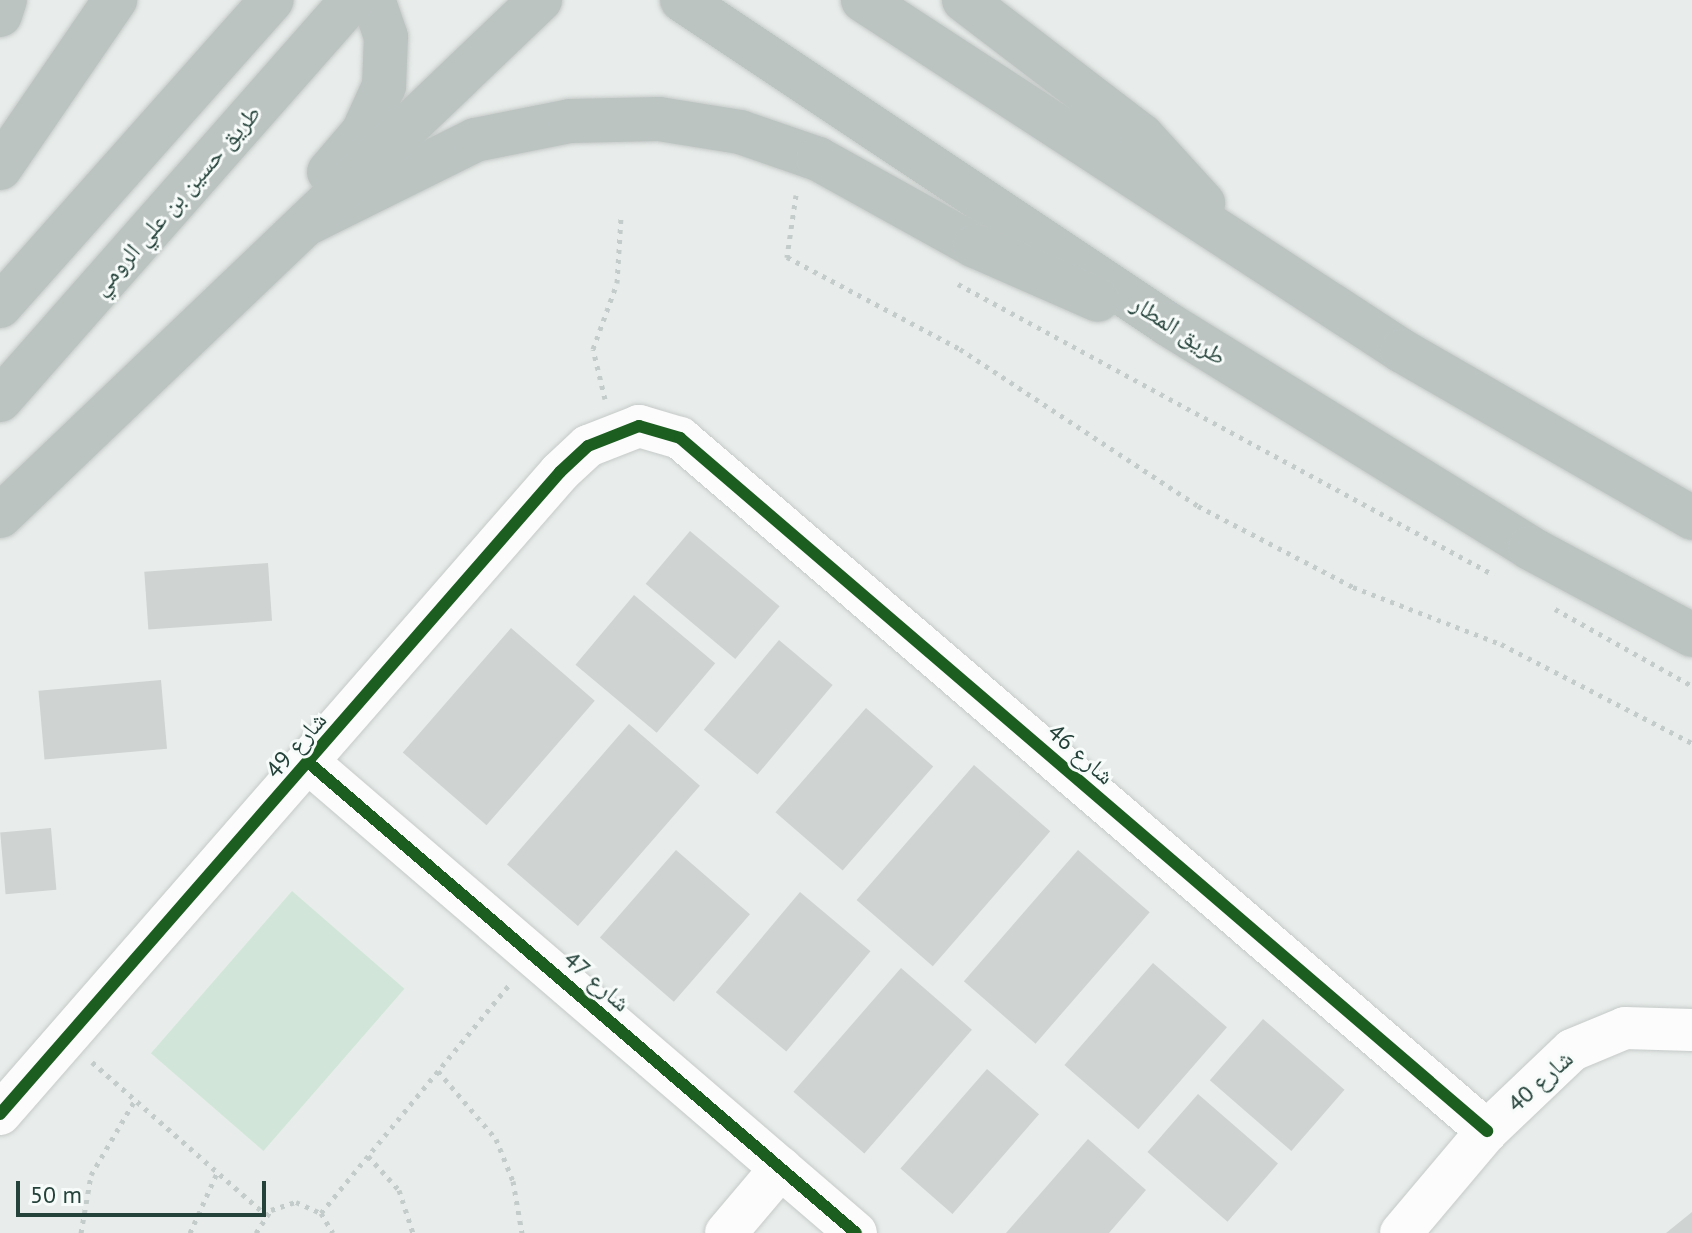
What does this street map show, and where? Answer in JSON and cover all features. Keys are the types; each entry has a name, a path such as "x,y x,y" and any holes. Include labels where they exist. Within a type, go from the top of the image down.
{"highway":[{"path":"0,15 5,0"},
{"path":"0,168 115,0"},
{"path":"0,306 272,0"},
{"name":"طريق حسين بن علي الرومي","path":"0,400 352,0"},
{"path":"306,224 322,180 363,132 384,86 386,37 373,0"},
{"path":"0,516 540,0"},
{"name":"طريق المطار","path":"682,0 1168,324 1530,548 1692,635"},
{"path":"863,0 1402,351 1692,518"},
{"path":"964,0 1142,136 1219,229"},
{"path":"306,224 430,158 522,128 618,119 700,123 818,159 987,252 1168,324"}],"street":[{"name":"شارع 49","path":"0,1114 560,472 626,430"},
{"name":"شارع 46","path":"626,430 680,438 1487,1131"},
{"name":"شارع 47","path":"309,763 856,1233"},
{"name":"شارع 40","path":"1401,1233 1487,1131 1572,1050 1625,1028 1692,1030"},
{"path":"726,1233 781,1168"}],"path":[{"path":"787,192 813,204"},
{"path":"799,196 787,257 960,349 1198,506 1353,587 1501,644 1692,743"},
{"path":"621,217 617,283 593,349 626,430"},
{"path":"948,278 1498,577"},
{"path":"1540,600 1692,686"},
{"path":"321,1213 534,955"},
{"path":"67,1039 266,1215"},
{"path":"438,1071 496,1139 513,1181 522,1233"},
{"path":"81,1233 91,1175 135,1100"},
{"path":"368,1156 399,1190 413,1233"},
{"path":"190,1233 217,1172"},
{"path":"256,1233 266,1215 289,1203 321,1213 333,1233"}],"green space":[{"path":"292,891 404,989 263,1151 151,1053"}],"building":[{"path":"690,531 780,606 735,659 646,584"},
{"path":"268,563 272,621 148,630 144,572"},
{"path":"634,595 715,663 657,733 576,665"},
{"path":"511,628 595,701 487,825 403,753"},
{"path":"779,640 833,685 757,775 704,730"},
{"path":"161,680 167,749 44,759 38,691"},
{"path":"866,708 933,766 843,871 775,812"},
{"path":"629,724 700,786 578,926 507,864"},
{"path":"974,765 1050,831 933,966 857,900"},
{"path":"51,828 56,890 6,894 0,832"},
{"path":"676,850 750,914 674,1002 600,938"},
{"path":"1078,850 1150,912 1036,1044 964,981"},
{"path":"800,892 870,951 786,1051 716,992"},
{"path":"1153,963 1227,1027 1138,1129 1064,1065"},
{"path":"901,968 972,1030 864,1153 793,1092"},
{"path":"1263,1019 1345,1090 1291,1151 1210,1080"},
{"path":"987,1069 1039,1114 952,1214 900,1169"},
{"path":"1198,1094 1278,1164 1227,1222 1147,1152"},
{"path":"1088,1139 1146,1190 1109,1233 1006,1233"},
{"path":"1692,1212 1692,1233 1666,1233"}],"cycle path":[{"path":"0,1114 560,472 588,446 639,426 680,438 1487,1131"},
{"path":"309,763 856,1233"}]}
